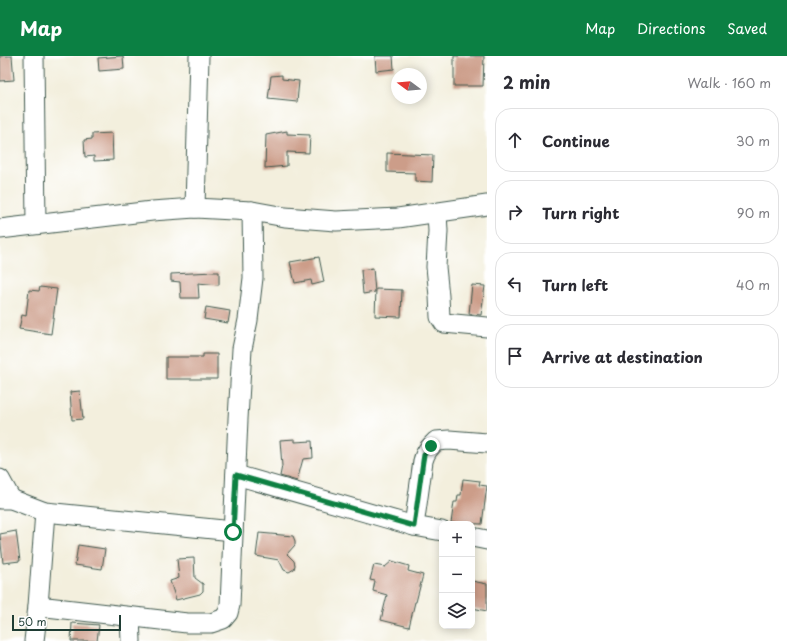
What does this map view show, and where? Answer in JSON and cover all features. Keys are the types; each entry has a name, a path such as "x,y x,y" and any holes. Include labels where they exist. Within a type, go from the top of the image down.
{"street":[{"path":"34,56 36,224"},
{"path":"195,208 199,56"},
{"path":"0,229 152,211 195,208 252,211 285,217 336,221 398,218 487,205"},
{"path":"38,606 187,623 211,622 224,619 228,612 230,605 242,349 248,320 252,278 252,211"},
{"path":"436,213 438,232 436,267 440,318 444,323 487,327"},
{"path":"414,526 424,455 431,446 436,441 449,440 487,443"},
{"path":"236,475 414,526 439,530"},
{"path":"0,479 5,499 45,512 233,532"},
{"path":"34,641 45,512"},
{"path":"475,538 487,540"},
{"path":"130,616 131,641"}],"building":[{"path":"0,56 12,56 14,80 0,81"},
{"path":"123,56 124,69 99,71 98,58"},
{"path":"375,56 393,56 394,68 376,71"},
{"path":"454,56 484,56 483,86 454,86"},
{"path":"282,75 282,79 299,81 297,102 268,99 271,76"},
{"path":"287,131 287,134 310,135 309,153 287,152 287,166 265,168 266,135"},
{"path":"112,133 113,160 94,161 94,156 85,157 84,140 92,139 92,134"},
{"path":"387,153 433,155 432,182 415,181 415,173 387,172"},
{"path":"319,257 324,282 312,285 311,280 295,283 290,262"},
{"path":"373,268 375,292 363,294 361,270"},
{"path":"219,272 219,285 198,283 199,298 181,298 180,282 171,281 171,274"},
{"path":"472,285 485,286 481,315 469,314"},
{"path":"40,287 57,289 51,334 19,329 22,315 26,316 29,290 39,291"},
{"path":"376,289 402,290 401,317 375,316"},
{"path":"206,307 230,311 228,323 204,319"},
{"path":"203,354 217,354 217,379 166,379 166,357 203,357"},
{"path":"80,391 83,419 72,420 70,392"},
{"path":"295,439 295,442 312,441 313,458 303,459 297,481 280,476 282,466 280,440"},
{"path":"463,479 480,481 479,485 487,486 482,524 475,524 475,521 451,521 454,502 457,502 458,495 461,495"},
{"path":"16,531 20,561 3,563 0,534"},
{"path":"259,533 293,536 295,545 287,554 294,561 294,569 289,572 284,570 279,560 256,556"},
{"path":"78,545 105,549 102,569 75,565"},
{"path":"194,558 195,578 203,584 203,591 200,594 176,600 170,581 179,578 177,559"},
{"path":"392,561 409,566 408,571 423,575 409,627 381,620 387,595 373,591 375,581 370,580 374,565 385,567"},
{"path":"475,582 487,584 487,611 475,609"},
{"path":"72,623 99,625 97,641 71,641"}],"route":[{"path":"233,532 236,475 414,526 424,455 431,446"}]}
